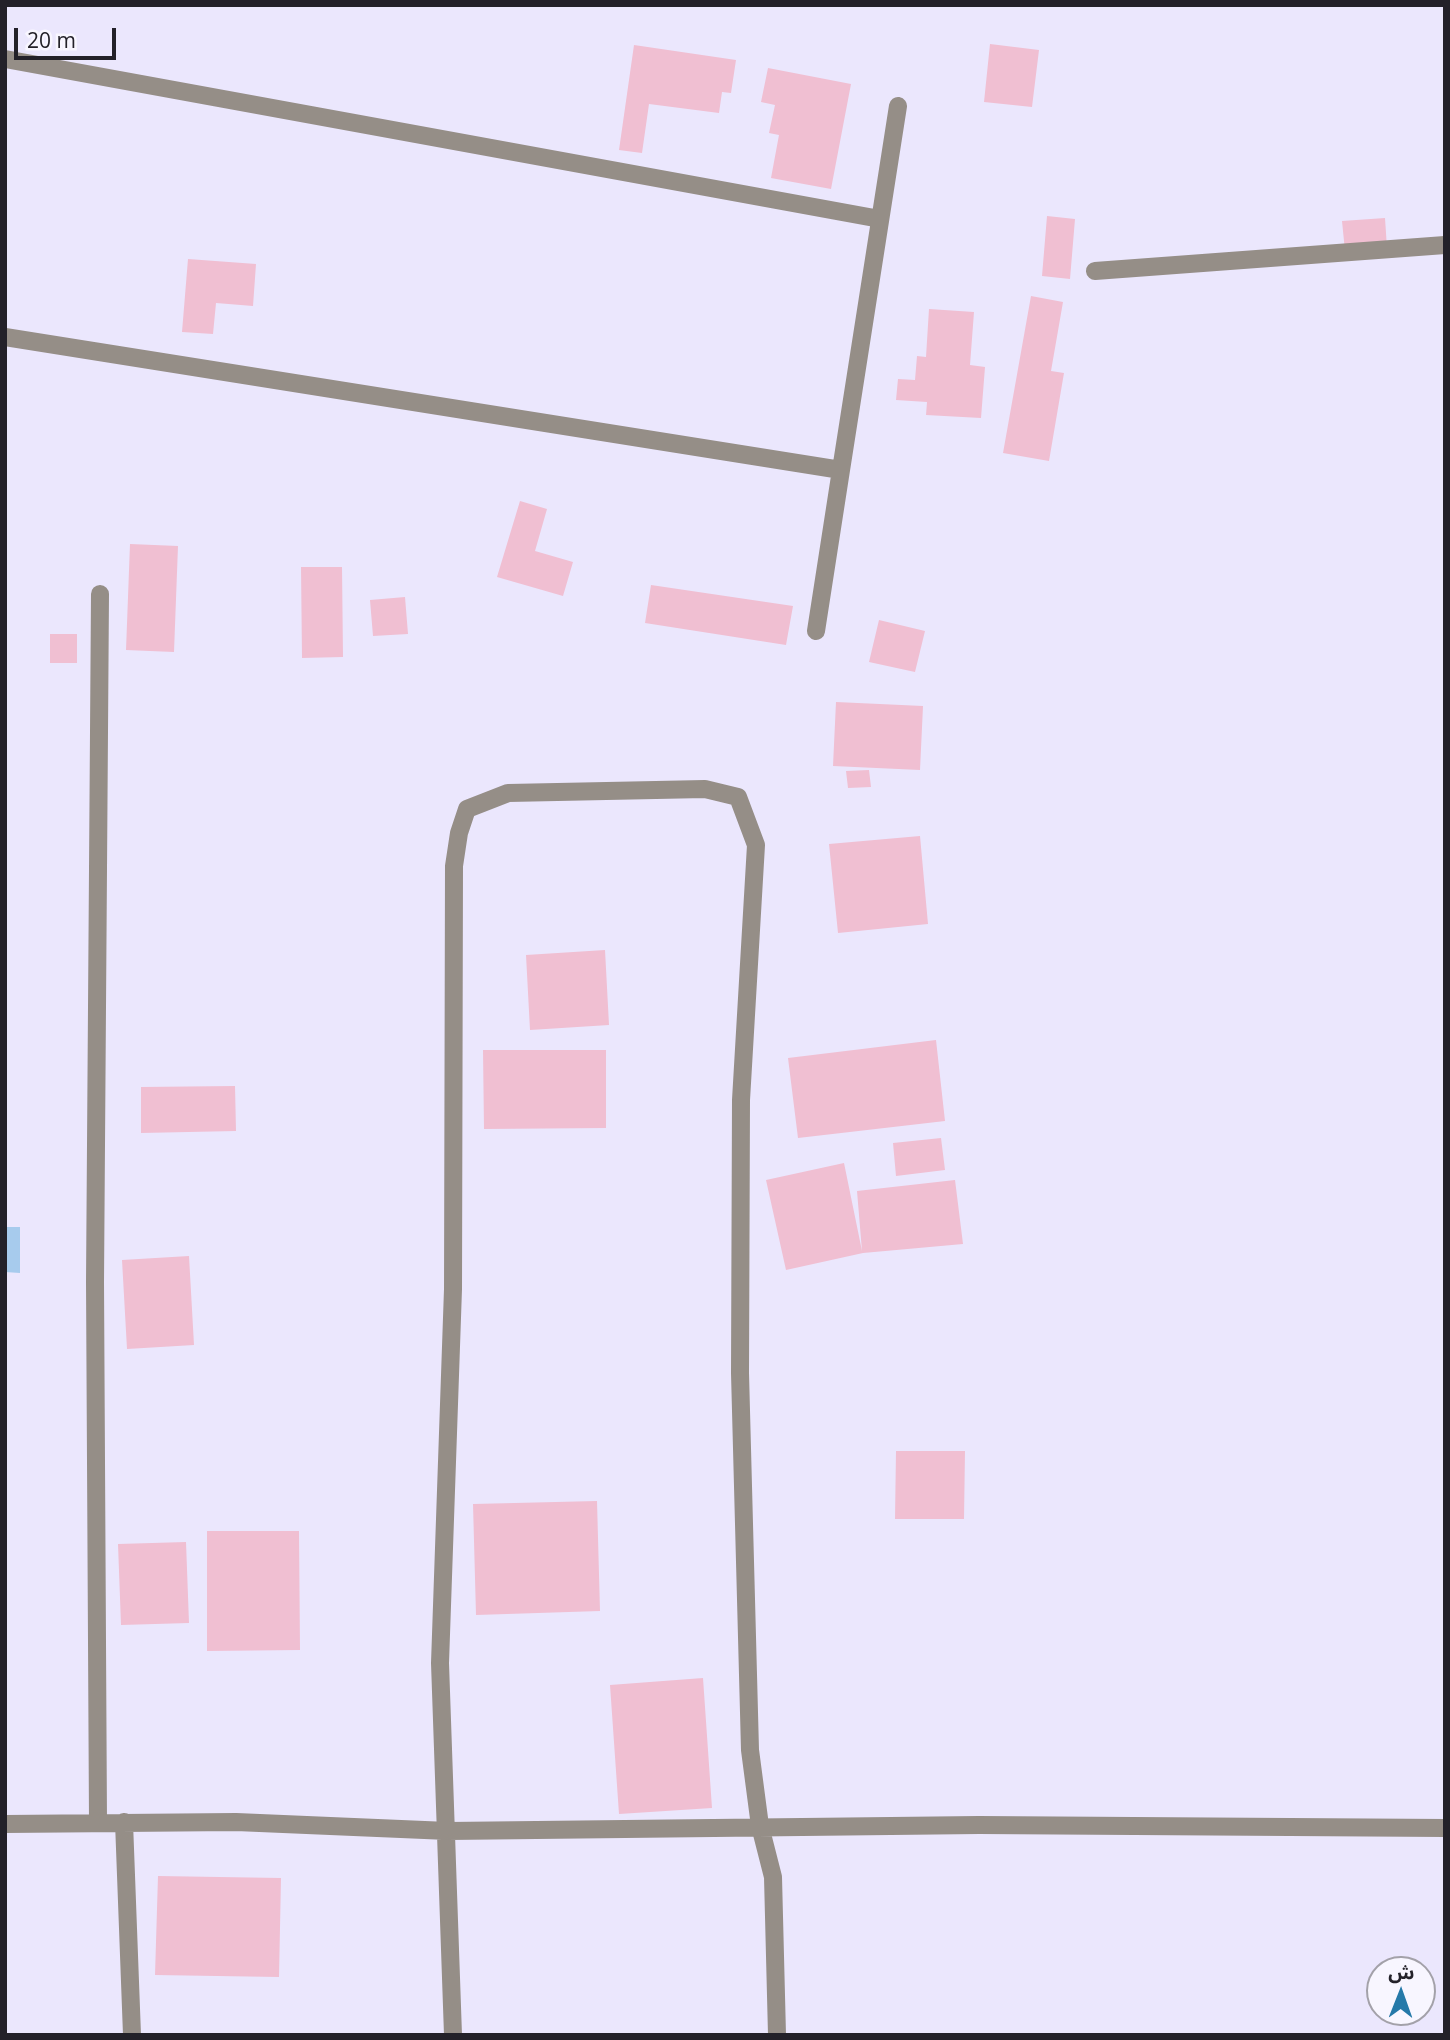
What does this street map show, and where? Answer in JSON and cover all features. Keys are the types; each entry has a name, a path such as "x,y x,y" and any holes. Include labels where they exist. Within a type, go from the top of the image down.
{"street":[{"path":"5,60 880,219"},
{"path":"816,631 898,106"},
{"path":"1095,271 1445,245"},
{"path":"5,337 841,470"},
{"path":"98,1822 94,1281 100,594"},
{"path":"453,2035 448,1831 440,1663 453,1289 454,866 459,833 467,808 508,793 705,789 738,797 756,845 741,1100 740,1373 750,1750 760,1826 773,1877 777,2035"},
{"path":"124,1822 132,2035"},
{"path":"5,1824 236,1822 448,1831 760,1826 1445,1828"}],"water":[{"path":"5,1227 20,1227 20,1273 5,1272"}],"building":[{"path":"990,44 1039,50 1032,107 984,102"},
{"path":"634,45 736,60 731,93 722,92 719,113 649,104 642,153 619,150"},
{"path":"768,68 851,84 831,189 771,178 779,135 769,133 775,105 761,102"},
{"path":"1047,216 1075,219 1070,279 1042,276"},
{"path":"1385,218 1387,248 1345,251 1342,221"},
{"path":"188,259 256,264 253,306 216,303 213,334 182,332"},
{"path":"1031,296 1063,302 1051,371 1064,373 1049,461 1003,453"},
{"path":"929,309 974,312 970,365 985,367 981,418 926,415 927,402 896,400 898,379 915,380 917,356 926,357"},
{"path":"520,501 547,509 535,551 573,562 563,596 497,577"},
{"path":"130,544 178,546 174,652 126,650"},
{"path":"301,567 342,567 343,657 302,658"},
{"path":"651,585 793,606 786,645 645,623"},
{"path":"405,597 408,634 373,636 370,600"},
{"path":"879,620 925,631 915,672 869,662"},
{"path":"50,634 77,634 77,663 50,663"},
{"path":"836,702 923,706 920,770 833,766"},
{"path":"869,770 871,787 848,788 846,771"},
{"path":"920,836 928,924 838,933 829,844"},
{"path":"605,950 609,1025 530,1030 526,955"},
{"path":"936,1040 945,1121 798,1138 788,1058"},
{"path":"483,1050 606,1050 606,1128 484,1129"},
{"path":"235,1086 236,1131 141,1133 141,1087"},
{"path":"941,1138 945,1170 896,1176 893,1143"},
{"path":"844,1163 862,1251 857,1191 955,1180 963,1244 863,1253 786,1270 766,1180"},
{"path":"189,1256 194,1345 127,1349 122,1260"},
{"path":"896,1451 965,1451 964,1519 895,1519"},
{"path":"597,1501 600,1611 476,1615 473,1504"},
{"path":"207,1531 299,1531 300,1650 207,1651"},
{"path":"186,1542 189,1623 121,1625 118,1544"},
{"path":"703,1678 712,1808 619,1814 610,1685"},
{"path":"158,1876 281,1878 279,1977 155,1975"}]}
